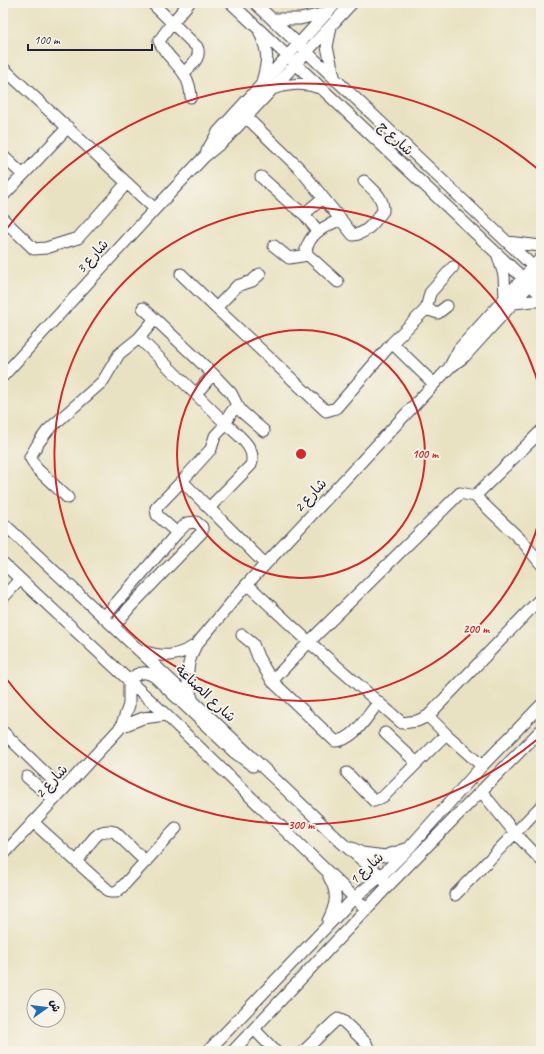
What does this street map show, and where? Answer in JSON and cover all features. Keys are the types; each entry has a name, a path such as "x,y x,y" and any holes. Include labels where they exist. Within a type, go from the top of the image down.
{"street":[{"path":"152,3 197,48 199,52 199,56 184,73"},
{"path":"189,3 159,41 162,48 184,73 191,88 192,98"},
{"name":"شارع ج","path":"231,3 541,295"},
{"name":"شارع ج","path":"255,3 539,271"},
{"name":"شارع 3","path":"3,376 155,209 204,157 226,139 272,89 291,60 297,44 336,3"},
{"name":"شارع 3","path":"204,157 218,132 262,84 291,60 306,52 352,3"},
{"path":"272,19 300,19 327,13"},
{"path":"332,24 327,47 335,80"},
{"path":"257,27 268,55 262,84"},
{"path":"3,68 68,127 126,184 155,209"},
{"path":"272,89 286,85 298,84 309,84 322,89"},
{"path":"246,118 301,170 353,235 357,235 367,230 383,210 380,196 364,181"},
{"path":"3,196 68,127"},
{"path":"3,156 23,174"},
{"path":"261,178 304,214 318,231"},
{"path":"3,219 34,249 46,248 78,238 126,184"},
{"path":"304,214 323,198"},
{"path":"338,282 308,255 306,250 308,242 312,236 318,231 341,219"},
{"path":"507,242 541,246"},
{"path":"274,246 289,258 308,255"},
{"path":"497,254 504,274 509,301 541,301"},
{"name":"شارع 2","path":"193,701 189,690 187,673 190,655 196,645 265,564 449,368 460,348 539,271 541,258"},
{"path":"181,274 326,411 336,408 392,343 426,309 430,293 453,266"},
{"path":"216,308 237,286 252,281 260,274"},
{"path":"426,309 438,313 448,306"},
{"path":"143,308 213,374 230,393 237,405 264,431"},
{"path":"68,498 37,469 30,457 48,430 103,381 119,354 139,338 155,319"},
{"path":"139,338 250,448 253,458 251,465 209,508"},
{"path":"392,343 434,384"},
{"path":"196,394 213,374"},
{"path":"177,533 157,515 156,508 210,449 216,436 226,424 230,414 237,405"},
{"path":"475,496 541,431"},
{"path":"182,480 265,564"},
{"path":"272,681 309,642 460,493 475,496 523,542 541,564"},
{"path":"104,617 187,523 196,522 202,527 202,532 130,607 114,626"},
{"name":"شارع الصناعة","path":"3,523 114,626 342,843 381,876 388,886"},
{"path":"3,563 166,716 366,909"},
{"path":"3,598 20,579"},
{"path":"247,584 309,642 402,723 417,721 428,716 541,598"},
{"path":"242,635 253,644 258,657 272,681 335,741 342,741 355,732 378,703"},
{"name":"شارع 2","path":"139,650 160,656 173,656 185,652 196,645"},
{"path":"129,681 133,676 143,672 149,673 155,677 234,752 256,768 274,778"},
{"name":"شارع 2","path":"121,728 129,705 129,681"},
{"name":"شارع 1","path":"208,1051 354,898 381,876 409,848 482,766 541,705"},
{"name":"شارع 2","path":"3,855 121,728 143,718 166,716"},
{"path":"428,716 482,766"},
{"name":"شارع 1","path":"233,1051 388,886 541,730"},
{"path":"3,732 63,790"},
{"path":"385,733 417,763"},
{"path":"347,773 374,801 384,796 446,734"},
{"path":"27,777 54,800"},
{"path":"481,791 515,833 541,860"},
{"path":"455,895 541,806"},
{"path":"33,822 110,892 116,892 122,887 176,828"},
{"path":"77,862 96,836 103,831 115,832 146,862"},
{"path":"342,843 362,853 385,856 409,848"},
{"path":"325,870 333,884 336,899 325,929"},
{"path":"304,1051 334,1022 340,1020 343,1021 367,1044 367,1051"},
{"path":"254,1029 275,1051"}]}
